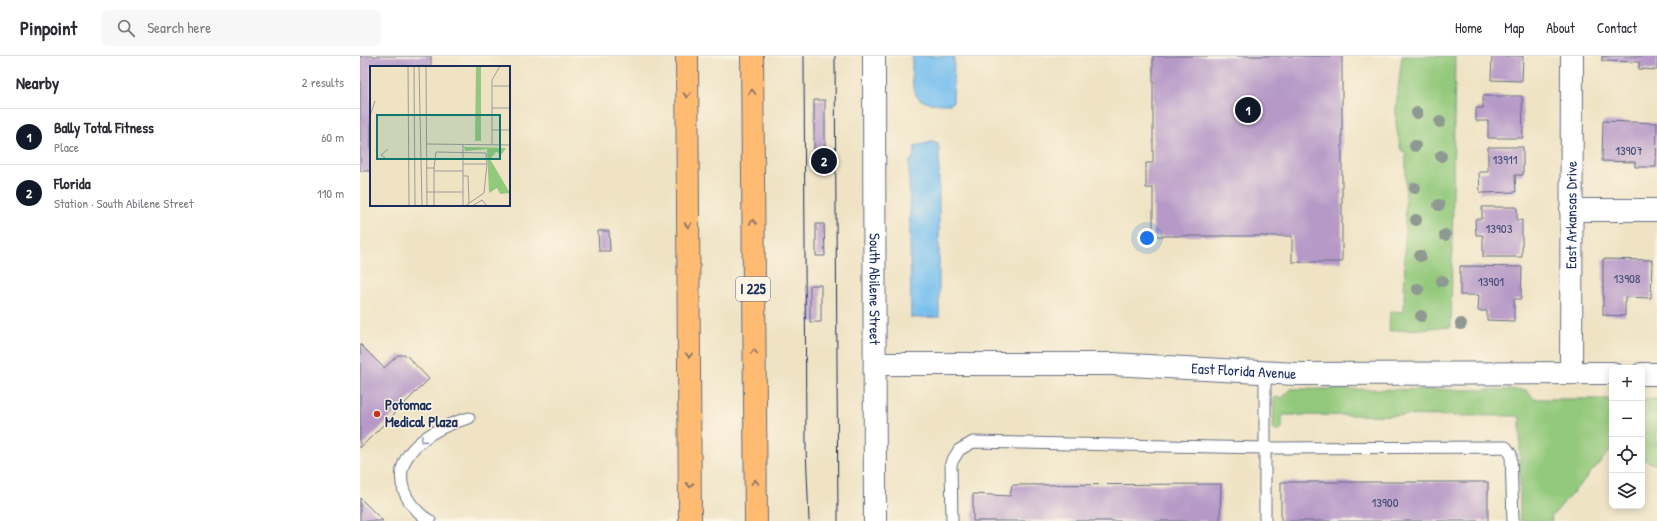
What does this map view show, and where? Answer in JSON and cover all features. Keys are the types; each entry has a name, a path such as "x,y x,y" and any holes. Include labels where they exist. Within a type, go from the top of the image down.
{"highway":[{"path":"686,56 690,521"},
{"name":"I 225","path":"752,56 756,521"}],"street":[{"name":"South Abilene Street","path":"874,56 875,521"},
{"name":"East Arkansas Drive","path":"1571,373 1572,56"},
{"path":"1571,210 1657,210"},
{"name":"East Florida Avenue","path":"875,364 1112,364 1327,374 1609,373"},
{"path":"1645,374 1657,374"}],"lane":[{"path":"1265,372 1265,521"},
{"path":"430,521 419,513 407,497 402,480 403,467 406,460 420,442 430,434 442,426 470,418"},
{"path":"952,521 951,463 959,450 973,442 1264,448 1506,447 1511,454 1513,521"}],"green space":[{"path":"1402,56 1455,56 1451,327 1389,331 1390,311 1404,312 1406,153 1401,150 1396,125 1396,107"},
{"path":"1291,389 1526,390 1534,399 1609,399 1609,452 1551,517 1552,521 1520,521 1520,416 1282,415 1282,428 1280,431 1275,431 1273,428 1274,397 1282,398"},
{"path":"1645,399 1657,399 1657,465 1645,460"}],"water":[{"path":"914,56 954,56 953,102 950,104 937,104 920,99 913,88 912,58"},
{"path":"932,142 938,144 939,149 939,317 911,318 909,163 914,155 915,146"}],"building":[{"path":"360,56 431,56 431,66 370,66 370,171 360,171"},
{"path":"1153,56 1342,56 1342,262 1292,262 1292,236 1153,236 1153,188 1146,188 1146,163 1153,163"},
{"path":"1492,56 1523,56 1522,81 1491,80"},
{"path":"1602,56 1657,56 1657,70 1639,69 1639,62 1602,61"},
{"path":"1483,96 1522,96 1523,138 1488,138 1488,121 1476,121 1476,108 1483,108"},
{"path":"814,100 825,100 825,153 814,153"},
{"path":"1603,121 1657,123 1656,167 1635,167 1635,162 1602,161"},
{"path":"1488,147 1523,147 1523,175 1515,175 1516,192 1480,193 1479,172 1488,172"},
{"path":"1482,207 1517,207 1517,220 1522,220 1522,257 1483,257 1483,235 1476,235 1475,219 1482,219"},
{"path":"816,224 824,224 825,256 816,256"},
{"path":"598,231 609,231 610,251 599,251"},
{"path":"1603,259 1652,260 1651,298 1625,297 1625,316 1603,315"},
{"path":"1460,266 1522,267 1521,299 1514,299 1514,321 1487,320 1487,311 1478,311 1479,295 1460,295"},
{"path":"810,285 821,285 821,322 810,322"},
{"name":"Potomac Medical Plaza","path":"360,344 384,368 398,355 406,355 429,379 360,448"},
{"path":"1281,482 1488,482 1488,521 1281,521"},
{"path":"1221,484 1220,521 973,521 973,494 1010,496 1012,485"},
{"path":"360,498 383,521 360,521"}],"tram line":[{"path":"804,56 806,449 809,521"},
{"path":"835,56 838,521"}],"place":[{"name":"Bally Total Fitness","path":"1248,110"},
{"name":"Florida","path":"824,161"},
{"name":"Potomac Medical Plaza","path":"377,414"}]}
